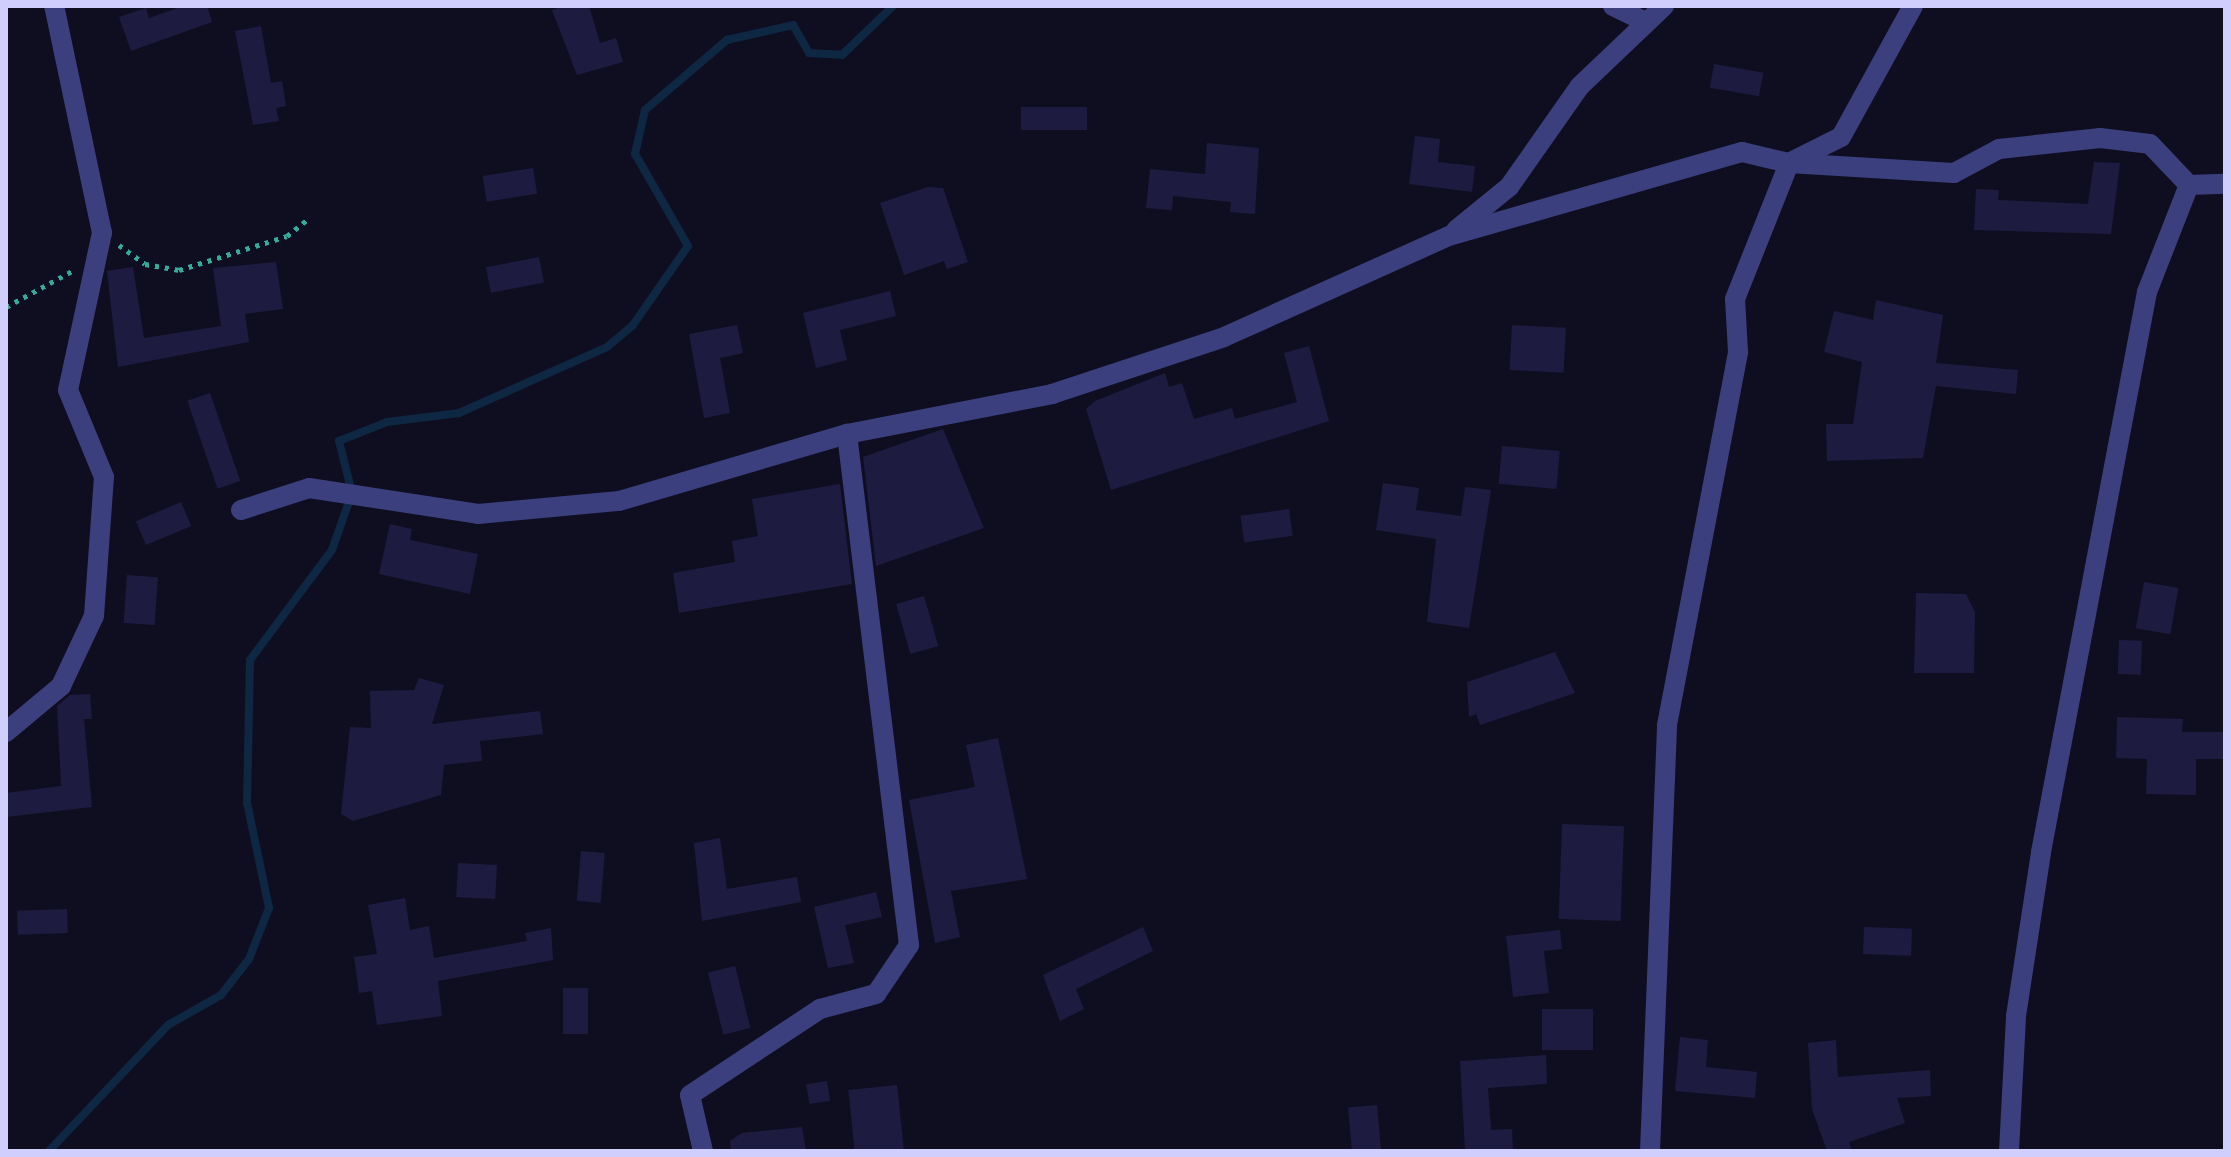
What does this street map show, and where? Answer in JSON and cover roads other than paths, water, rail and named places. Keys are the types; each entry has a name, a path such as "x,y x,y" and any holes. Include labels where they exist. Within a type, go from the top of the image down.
{"street":[{"path":"6,732 61,686 94,616 104,477 68,390 102,233 54,6"},
{"path":"1613,6 1646,22"},
{"path":"1449,236 1509,187 1580,86 1664,6"},
{"path":"1650,1151 1667,725 1738,352 1735,299 1789,163 1841,137 1913,6"},
{"path":"241,510 309,488 478,514 566,511 847,434 1052,394 1224,337 1449,236 1742,152 1789,163 1954,173 1999,149 2100,138 2150,144 2189,185 2225,184"},
{"path":"2009,1151 2016,1016 2041,852 2147,292 2189,185"},
{"path":"703,1151 690,1095 820,1009 876,994 909,945 847,434"}],"waterway":[{"path":"49,1151 168,1025 221,995 249,959 269,908 247,803 250,660 332,550 352,493 339,441 387,422 459,413 607,347 633,325 688,246 635,154 645,110 727,40 793,25 809,53 842,55 893,6"}]}
